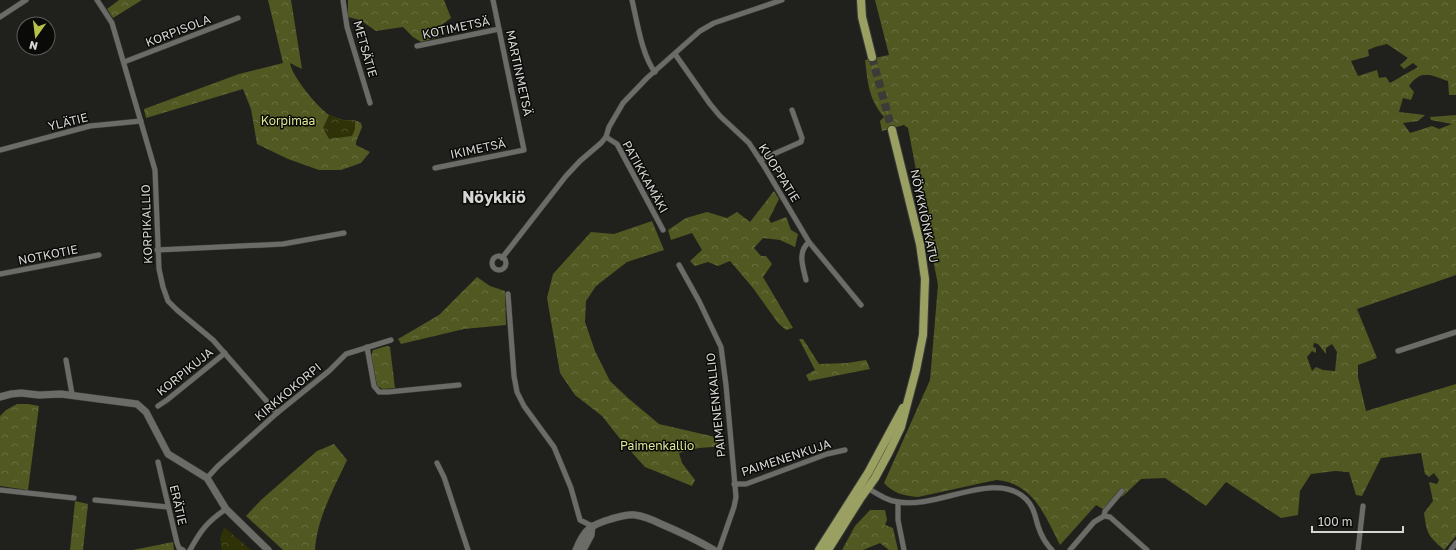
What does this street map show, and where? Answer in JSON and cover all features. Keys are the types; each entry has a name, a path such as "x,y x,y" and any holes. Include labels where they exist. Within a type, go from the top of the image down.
{"main road":[{"path":"855,0 862,16 872,57"},
{"path":"861,0 862,16"},
{"name":"NÖYKKIÖNKATU","path":"819,550 865,486 875,478 889,452 900,427 916,370 923,335 925,279 919,237 892,130"},
{"name":"NÖYKKIÖNKATU","path":"828,550 865,486"}],"street":[{"path":"0,17 26,0"},
{"name":"KORPIKALLIO","path":"96,0 112,23 155,170 158,268 168,301 203,330 277,413"},
{"name":"METSÄTIE","path":"343,0 347,28 370,104"},
{"name":"MARTINMETSÄ","path":"493,0 524,150"},
{"path":"632,0 645,52 650,65 655,72"},
{"path":"502,258 566,176 606,137 609,127 623,103 655,72 700,31 714,23 779,0"},
{"name":"KORPISOLA","path":"124,62 238,18"},
{"name":"KOTIMETSÄ","path":"417,46 499,29"},
{"name":"KUOPPATIE","path":"675,54 710,104 720,116 749,143 809,242 861,305"},
{"path":"760,160 801,142 802,138 792,110"},
{"name":"YLÄTIE","path":"0,150 90,126 141,121"},
{"name":"PATIKKAMÄKI","path":"606,137 617,144 663,230"},
{"name":"IKIMETSÄ","path":"436,168 524,150"},
{"path":"158,250 283,244 344,233"},
{"path":"806,280 801,256 804,246 809,242"},
{"name":"NOTKOTIE","path":"0,274 99,255"},
{"name":"PAIMENENKALLIO","path":"679,265 699,301 721,347 736,497 734,507 718,550"},
{"path":"508,294 514,376 517,392 524,406 554,447 571,488 580,520 592,526"},
{"path":"1398,352 1456,332"},
{"name":"KIRKKOKORPI","path":"207,478 218,466 277,413 329,371 346,354 391,340"},
{"path":"367,347 374,386 379,392 459,385"},
{"name":"KORPIKUJA","path":"158,406 225,353"},
{"path":"66,360 72,394"},
{"path":"0,405 2,395 21,393 39,396 72,394 137,404 142,407 148,416 168,454 207,478 226,508 268,550"},
{"name":"PAIMENENKUJA","path":"734,484 746,484 827,454 845,450"},
{"name":"ERÄTIE","path":"158,462 177,543 182,550"},
{"path":"437,463 444,477 468,550"},
{"path":"865,486 885,498 898,502 919,503 990,487 1009,488 1015,490 1026,498 1032,505 1044,540 1052,550"},
{"path":"0,490 74,498"},
{"path":"1104,516 1105,511 1122,491"},
{"path":"95,500 168,507"},
{"path":"898,502 898,520 904,550"},
{"path":"1358,550 1363,506"},
{"path":"190,550 206,524 226,508"},
{"path":"576,550 585,532 592,526 597,523 628,515 641,516 692,537 714,550"},
{"path":"1070,550 1094,522 1104,516 1110,517 1148,550"},
{"path":"583,550 591,535 592,526"},
{"path":"1451,550 1456,543"}],"green space":[{"path":"119,0 142,0 113,18 107,9"},
{"name":"Korpimaa","path":"268,0 291,0 302,69 290,63 295,76 326,113 342,120 361,123 362,127 356,145 370,152 361,163 341,170 319,170 288,159 257,144 251,109 243,89 146,118 144,109 239,74 283,63"},
{"path":"348,0 444,0 451,18 437,28 439,37 421,42 413,37 403,27 376,31 360,20 348,17"},
{"path":"875,0 1456,0 1456,95 1449,95 1448,81 1423,75 1414,80 1409,86 1414,92 1411,100 1403,98 1399,112 1425,115 1418,121 1403,123 1410,133 1432,126 1439,129 1452,124 1431,120 1430,117 1456,115 1456,275 1357,309 1377,358 1358,365 1358,377 1366,411 1456,384 1456,536 1444,550 1431,538 1426,526 1424,513 1433,501 1429,482 1437,484 1439,480 1434,473 1429,477 1425,474 1421,453 1381,458 1362,496 1356,495 1349,472 1335,471 1311,474 1300,491 1298,515 1281,518 1226,482 1206,506 1165,478 1141,479 1123,496 1112,499 1103,509 1096,505 1060,545 1037,503 1020,487 1009,482 996,480 918,497 899,493 887,486 884,483 930,380 938,285 908,128 904,125 882,131 880,121 884,117 872,97 868,83 865,60 889,55","holes":["1387,44 1408,58 1400,65 1404,69 1413,63 1418,67 1390,83 1386,77 1379,78 1377,70 1358,76 1351,61 1369,56 1368,50","1314,343 1318,344 1326,354 1326,348 1332,344 1337,352 1335,371 1323,370 1316,367 1312,371 1307,357 1312,351 1316,353 1316,348 1313,347"]},
{"path":"329,115 342,120 355,121 355,129 352,136 329,139 323,128"},
{"path":"774,191 779,199 769,219 771,223 786,217 791,230 798,234 795,247 780,240 763,238 754,248 761,256 766,256 772,264 763,277 793,328 786,330 778,323 753,288 730,261 718,266 708,262 695,266 690,261 702,250 692,233 671,240 668,230 686,218 707,212 727,218 737,212 750,222"},
{"name":"Paimenkallio","path":"652,221 664,250 627,262 596,286 586,301 585,322 595,351 610,381 628,398 659,424 724,439 725,446 699,448 679,453 682,463 695,480 692,486 645,467 602,416 575,395 560,373 547,298 553,274 591,232 614,234"},
{"path":"477,277 490,286 505,291 506,325 464,329 401,344 398,339 439,315"},
{"path":"799,339 803,339 819,364 847,363 866,360 870,369 809,381 806,375 815,370"},
{"path":"387,346 390,347 395,388 383,389 377,386 371,356 373,350"},
{"path":"17,404 39,406 28,490 0,486 0,416 6,410"},
{"path":"334,444 347,460 332,492 319,526 315,550 283,550 246,516 261,500 317,451"},
{"path":"75,501 88,504 83,550 70,550"},
{"path":"870,510 885,510 887,520 885,525 893,528 898,550 889,550 880,543 863,550 842,550 855,526"},
{"path":"224,527 251,550 222,550 220,539"},
{"path":"173,542 174,550 133,550"}],"tunnel":[{"path":"872,57 892,130"}],"district":[{"name":"Nöykkiö","path":"494,197"}]}
